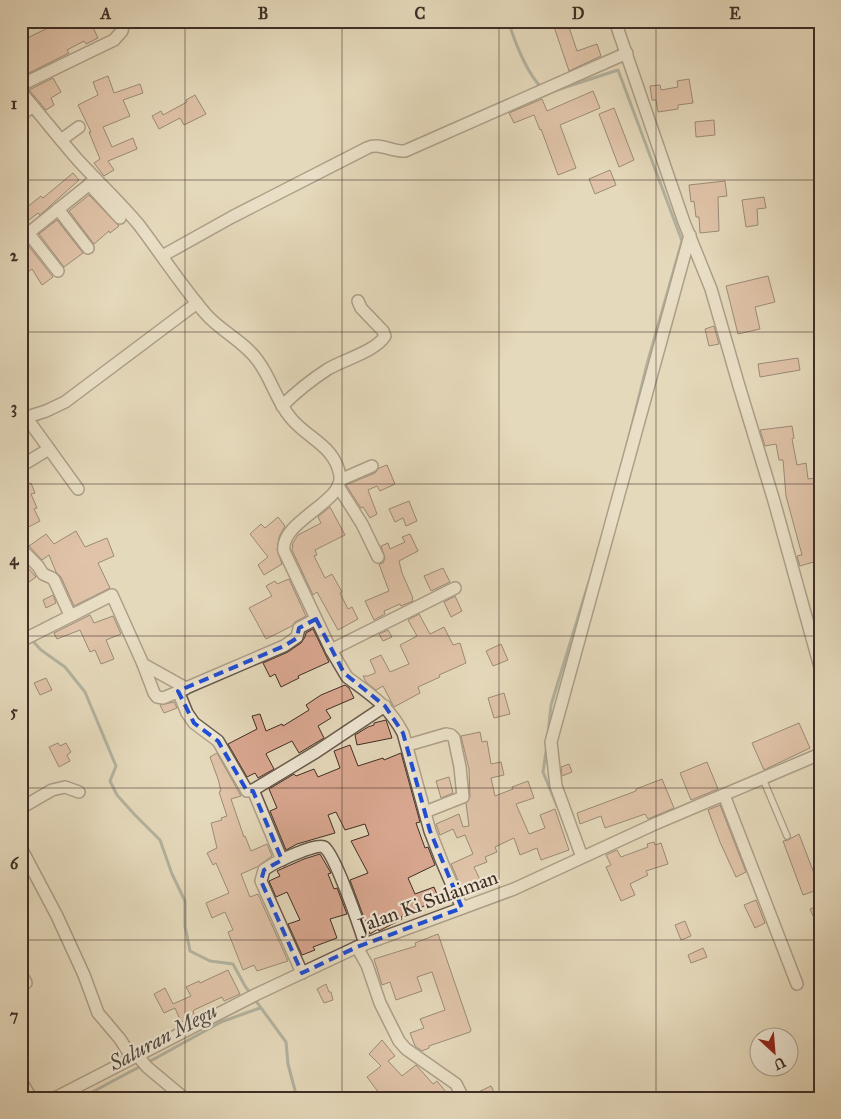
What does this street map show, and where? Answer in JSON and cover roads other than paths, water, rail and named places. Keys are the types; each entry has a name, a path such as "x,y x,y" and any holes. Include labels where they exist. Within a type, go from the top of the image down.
{"street":[{"path":"21,85 119,37 124,21"},
{"path":"616,21 690,235 711,289 774,501 820,667"},
{"path":"162,256 232,217 367,148 374,145 382,145 397,152 405,151 627,53"},
{"path":"21,92 61,140 120,218"},
{"path":"21,115 33,106"},
{"path":"61,140 79,127"},
{"path":"93,182 124,208 211,319 254,356 261,365 282,406 294,421 311,437 327,448 338,467 339,483 378,557"},
{"path":"58,271 25,237 93,182"},
{"path":"58,209 88,248"},
{"path":"582,857 556,786 551,742 690,235"},
{"path":"282,406 310,380 370,349 385,336 383,331 361,308 358,301"},
{"path":"78,489 49,449 23,418 54,408 65,402 197,303"},
{"path":"21,466 49,449"},
{"path":"372,466 339,483 334,493 312,511 289,534 284,543 284,551 331,650 347,677 385,706 396,719 403,733 425,812 442,862 462,908"},
{"path":"21,549 38,566 43,574 54,580 70,615"},
{"path":"331,650 455,588"},
{"path":"25,639 112,595 155,696 163,698 284,646 297,637 299,628 316,619"},
{"path":"143,664 182,690 187,713 194,723 218,741 245,790 253,790 316,752 385,706"},
{"path":"408,746 446,734 452,735 454,738 460,767 463,797 425,812"},
{"name":"Jalan Ki Sulaiman","path":"55,1098 140,1060 253,996 361,945 514,889 657,823 820,754"},
{"path":"21,808 52,790 65,787 79,792"},
{"path":"253,790 282,860"},
{"path":"724,795 797,984"},
{"path":"302,973 261,881 264,870 282,860 320,846 325,847 328,851 341,878 365,962 380,1003 399,1041 406,1049 456,1084 463,1098"},
{"path":"21,848 57,916 84,976 98,1013 140,1060 184,1098"},
{"path":"21,1080 31,1098"}],"lane":[{"path":"763,779 787,836"}],"waterway":[{"path":"508,21 526,65 541,87"},
{"path":"554,91 618,70 682,241 647,364 627,445"},
{"path":"548,734 551,705 595,562"},
{"path":"31,639 41,650 65,667 85,692 116,766 110,781 117,795 160,840 172,874 185,901 185,926 190,951 210,961 233,964 245,986 286,1042 288,1064 297,1098"},
{"path":"547,745 543,772 557,806"},
{"name":"Saluran Megu","path":"81,1098 221,1022 260,1008"}]}
